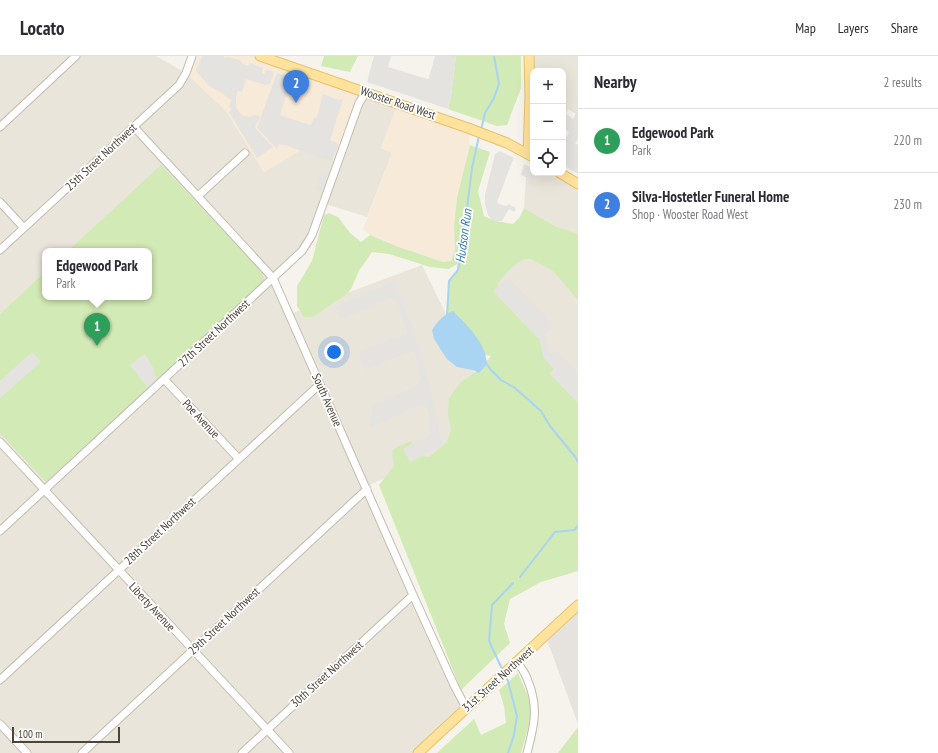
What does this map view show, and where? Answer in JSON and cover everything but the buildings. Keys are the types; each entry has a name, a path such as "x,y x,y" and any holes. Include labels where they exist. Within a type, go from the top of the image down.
{"main road":[{"name":"Wooster Road West","path":"260,56 507,142 530,155"},
{"path":"529,56 530,140"},
{"path":"565,176 578,184"},
{"name":"31st Street Northwest","path":"418,753 578,605"}],"street":[{"path":"0,127 76,56"},
{"name":"25th Street Northwest","path":"0,250 179,85 186,73 192,56"},
{"name":"27th Street Northwest","path":"0,531 302,251 312,235 359,103 366,92"},
{"name":"South Avenue","path":"134,127 273,278 413,595 466,708"},
{"path":"198,196 245,152"},
{"path":"0,202 24,228"},
{"name":"Poe Avenue","path":"164,379 238,459"},
{"name":"28th Street Northwest","path":"0,680 320,384"},
{"name":"Liberty Avenue","path":"0,442 289,753"},
{"name":"29th Street Northwest","path":"82,753 367,489"},
{"name":"30th Street Northwest","path":"242,753 413,595"},
{"path":"517,662 532,691 535,708 534,725 527,753"},
{"path":"0,724 27,753"}],"shaded area":[{"path":"0,56 156,56 186,73 226,111 264,172 301,150 366,92 398,103 381,148 392,153 367,217 323,203 312,235 273,278 466,708 418,753 0,753"},
{"path":"194,56 253,56 364,93 334,162 301,150 264,172 226,111 188,75"},
{"path":"202,56 229,57 239,60 248,66 250,63 263,68 262,73 265,74 266,70 274,72 270,84 265,85 246,79 242,92 238,91 236,96 236,107 241,115 249,117 254,115 260,116 255,128 273,147 257,158 229,112 232,109 229,107 231,100 209,86 196,71"},
{"path":"374,56 391,56 388,67 428,79 435,56 456,56 448,109 367,82"},
{"path":"529,56 578,56 578,115 566,109 566,68 532,68"},
{"path":"277,73 289,77 289,81 298,84 296,92 288,89 280,115 310,125 314,118 317,117 323,94 339,100 343,99 330,140 337,143 338,146 332,162 285,145 279,144 277,149 257,128"},
{"path":"396,107 470,134 470,145 457,197 454,226 455,250 451,261 443,262 396,246 370,235 363,229 392,153 381,148"},
{"path":"576,113 578,115 578,139 575,143 578,145 578,174 566,167 566,138 569,132 566,130 566,114 573,119"},
{"path":"500,151 514,158 497,202 507,206 508,204 516,208 515,212 509,209 502,221 496,221 492,220 488,215 485,204 485,195 495,154"},
{"path":"524,164 530,167 530,176 538,176 535,181 521,175"},
{"path":"322,171 330,174 323,193 315,190"},
{"path":"538,176 559,176 578,187 578,234 555,226 524,208 526,177 535,181"},
{"path":"531,244 578,284 578,415 472,303"},
{"path":"422,265 477,378 466,444 369,485 293,313"},
{"path":"509,278 554,326 545,334 550,354 555,350 578,373 578,403 550,373 554,369 544,358 539,339 493,291"},
{"path":"394,281 417,341 443,445 410,462 403,449 428,436 430,433 429,415 426,404 412,408 372,427 369,422 372,412 371,406 418,385 420,382 421,378 414,351 364,370 358,352 406,334 407,330 395,300 390,298 341,319 336,306"},
{"path":"32,352 41,362 0,398 0,381"},
{"path":"145,354 154,369 154,374 158,379 148,388 130,365"},
{"path":"578,610 578,724 547,640"}],"green space":[{"path":"324,56 358,56 350,72 321,66"},
{"path":"456,56 521,56 521,88 507,125 497,126 448,109"},
{"path":"470,145 490,152 478,191 484,216 496,221 513,224 520,217 524,208 555,226 578,234 578,300 553,271 531,259 524,259 508,271 498,283 497,295 539,339 544,358 554,369 550,374 578,403 578,571 541,582 510,599 504,624 510,643 461,690 379,485 394,466 392,451 397,447 411,441 415,455 429,457 447,442 451,430 448,414 449,398 460,383 481,368 491,356 480,354 447,318 449,281 457,270 457,264 449,269 430,267 389,254 372,252 359,271 351,289 345,296 313,317 304,317 297,306 297,286 312,261 324,215 329,213 338,217 350,233 361,242 370,235 396,246 443,262 451,261 455,250 454,226 457,197"},
{"path":"161,165 260,269 264,281 46,482 0,433 0,314 42,275 42,300 152,300 152,248 71,248"},
{"path":"518,673 530,701 531,718 521,753 437,753 474,719 481,735 506,723 504,706 499,690"},
{"path":"578,727 578,753 558,753"}],"water":[{"path":"453,311 475,335 486,356 487,364 479,373 473,370 457,367 447,359 434,339 432,330 436,324 446,314"}],"waterway":[{"name":"Hudson Run","path":"481,130 485,113 494,98 499,84 494,56"},
{"name":"Hudson Run","path":"447,315 449,281 458,270 461,256 472,168 479,136"},
{"name":"Hudson Run","path":"486,363 501,380 515,388 541,411 550,426 578,462"},
{"name":"Hudson Run","path":"520,577 555,532 574,530 578,526"},
{"name":"Hudson Run","path":"503,671 489,641 492,605 513,583"},
{"name":"Hudson Run","path":"505,675 517,716 514,735 508,753"}],"place":[{"name":"Silva-Hostetler Funeral Home","path":"296,103"},
{"name":"Edgewood Park","path":"97,346"}]}
